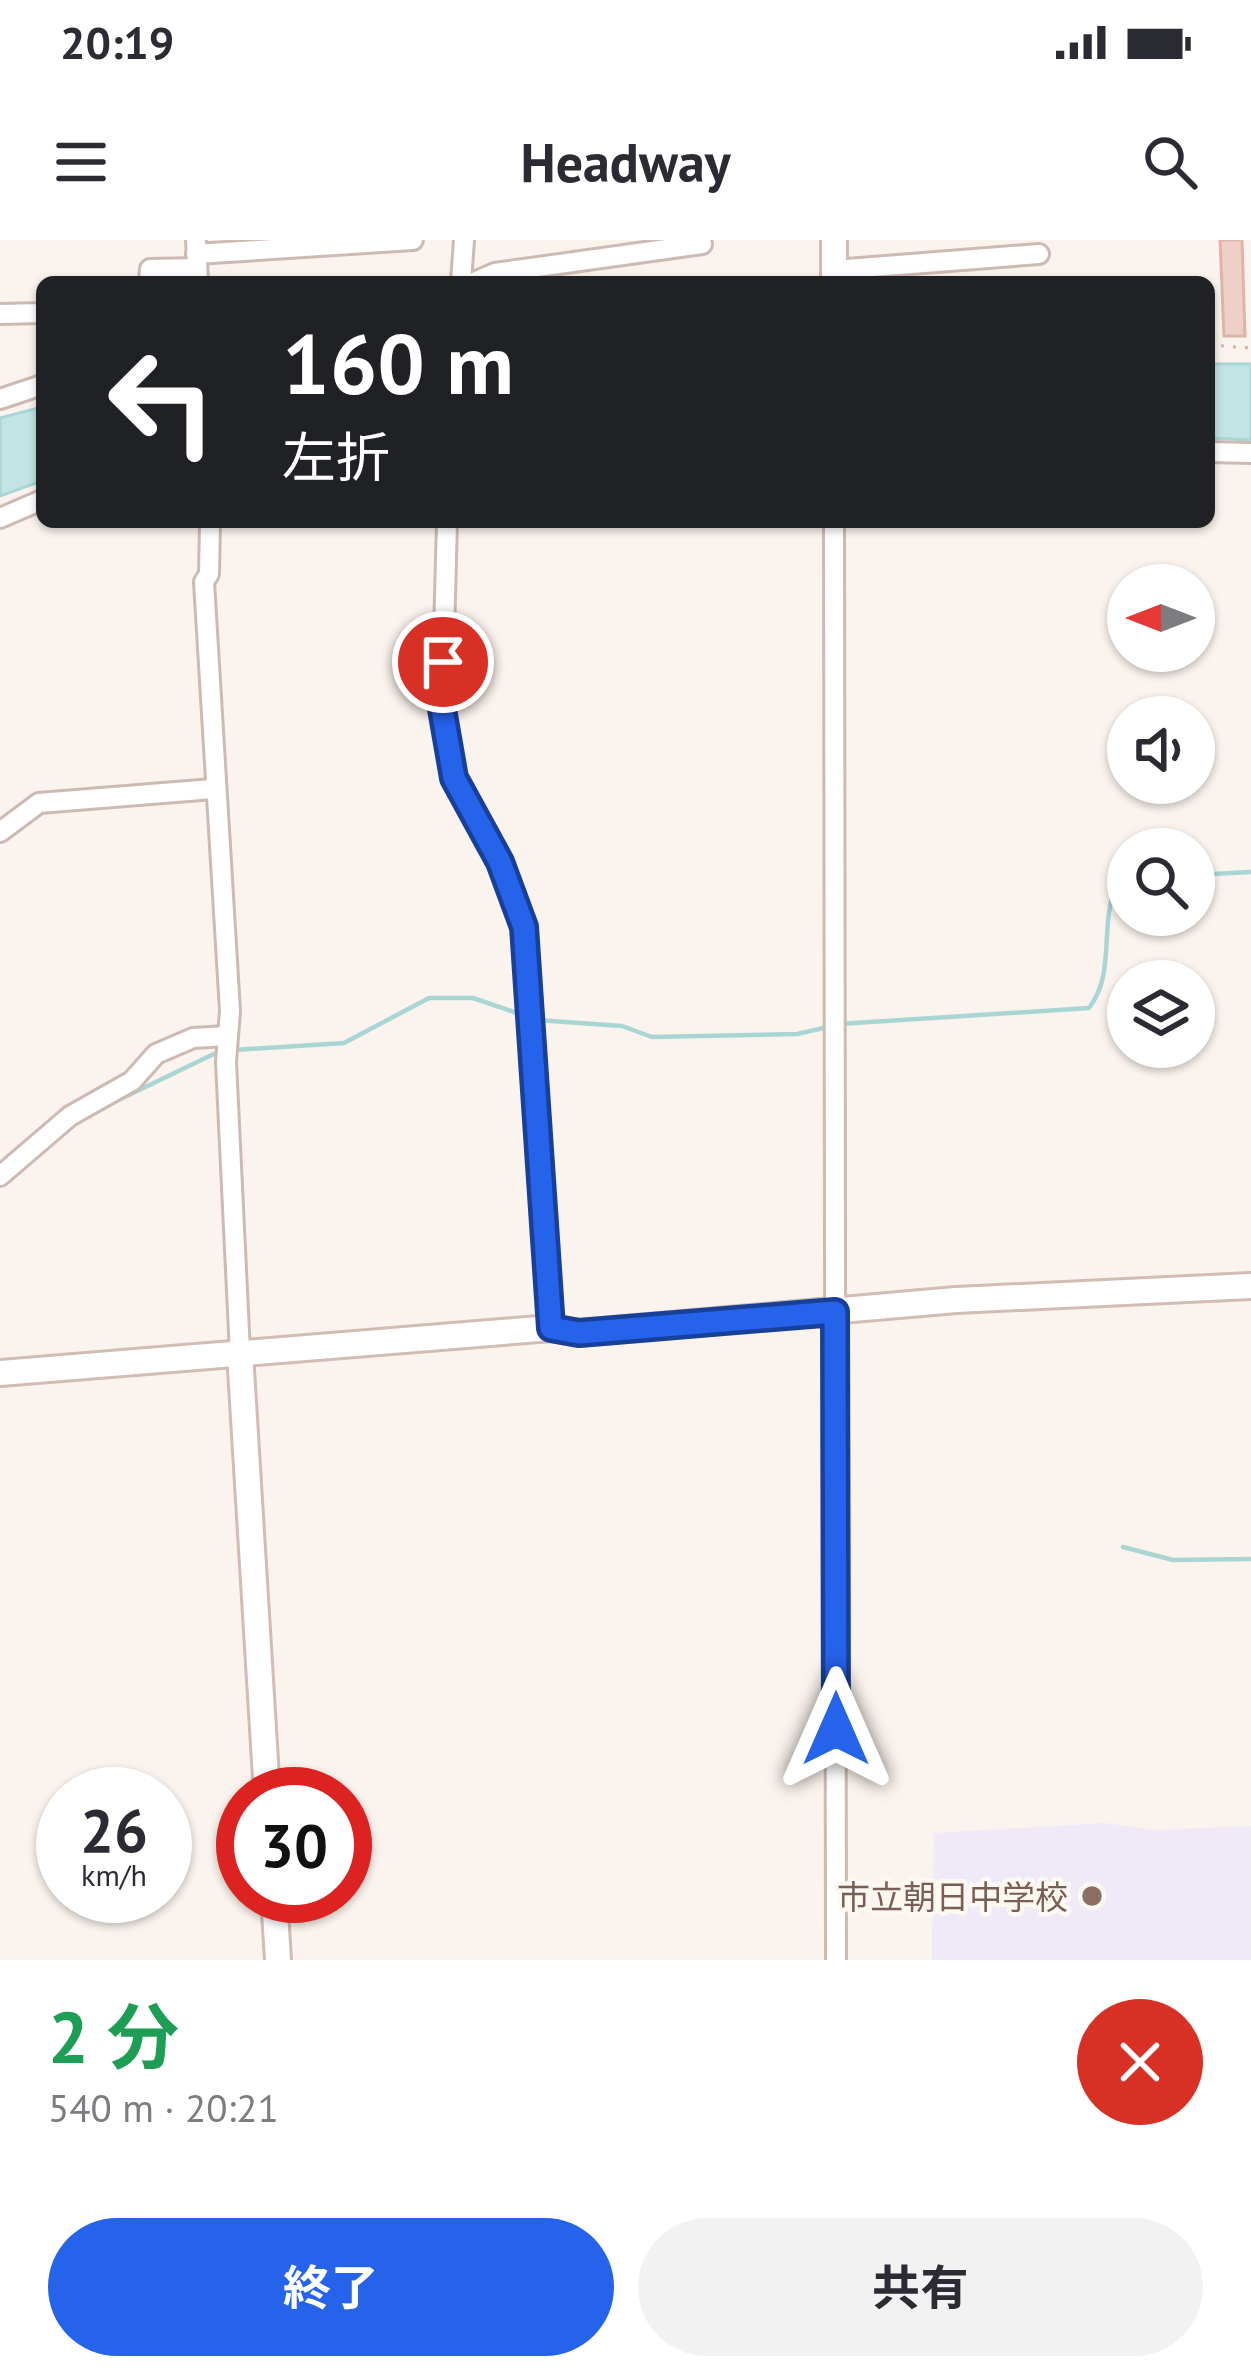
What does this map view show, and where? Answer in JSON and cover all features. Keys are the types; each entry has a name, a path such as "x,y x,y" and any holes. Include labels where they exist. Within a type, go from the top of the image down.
{"street":[{"path":"149,276 150,269 197,261 412,240"},
{"path":"461,276 464,240"},
{"path":"834,240 834,276 1039,254"},
{"path":"488,276 702,244"},
{"path":"956,261 957,276"},
{"path":"0,314 36,313"},
{"path":"0,399 36,387"},
{"path":"1215,452 1251,453"},
{"path":"0,518 36,503"},
{"path":"210,528 209,574 203,582 230,1011 226,1062 265,1767"},
{"path":"447,528 442,709 454,778 500,862 524,927 551,1328"},
{"path":"834,528 836,1960"},
{"path":"0,832 39,803 213,789"},
{"path":"0,1176 70,1116 132,1081 156,1054 193,1038 226,1036"},
{"path":"0,1373 551,1328 579,1333 956,1300 1251,1286"},
{"path":"276,1923 278,1960"}],"path":[{"path":"1215,345 1251,348"}],"shaded area":[{"name":"市立朝日中学校","path":"1104,1823 1157,1830 1251,1826 1251,1960 932,1960 934,1833"}],"water":[{"path":"1215,364 1251,364 1251,440 1215,438"},
{"path":"36,409 36,483 0,496 0,418"}],"building":[{"path":"1220,240 1242,240 1245,336 1224,336"}],"waterway":[{"path":"1215,874 1251,872"},
{"path":"839,1024 1089,1008 1102,980 1107,933"},
{"path":"234,1050 344,1043 429,998 473,998 526,1016"},
{"path":"537,1020 622,1026 652,1037 797,1034 828,1027"},
{"path":"104,1107 222,1050"},
{"path":"1123,1547 1173,1560 1251,1559"}],"place":[{"name":"市立朝日中学校","path":"1092,1896"}],"route":[{"path":"443,662 442,709 454,778 500,862 524,927 551,1328 579,1333 835,1312 836,1729"}]}
